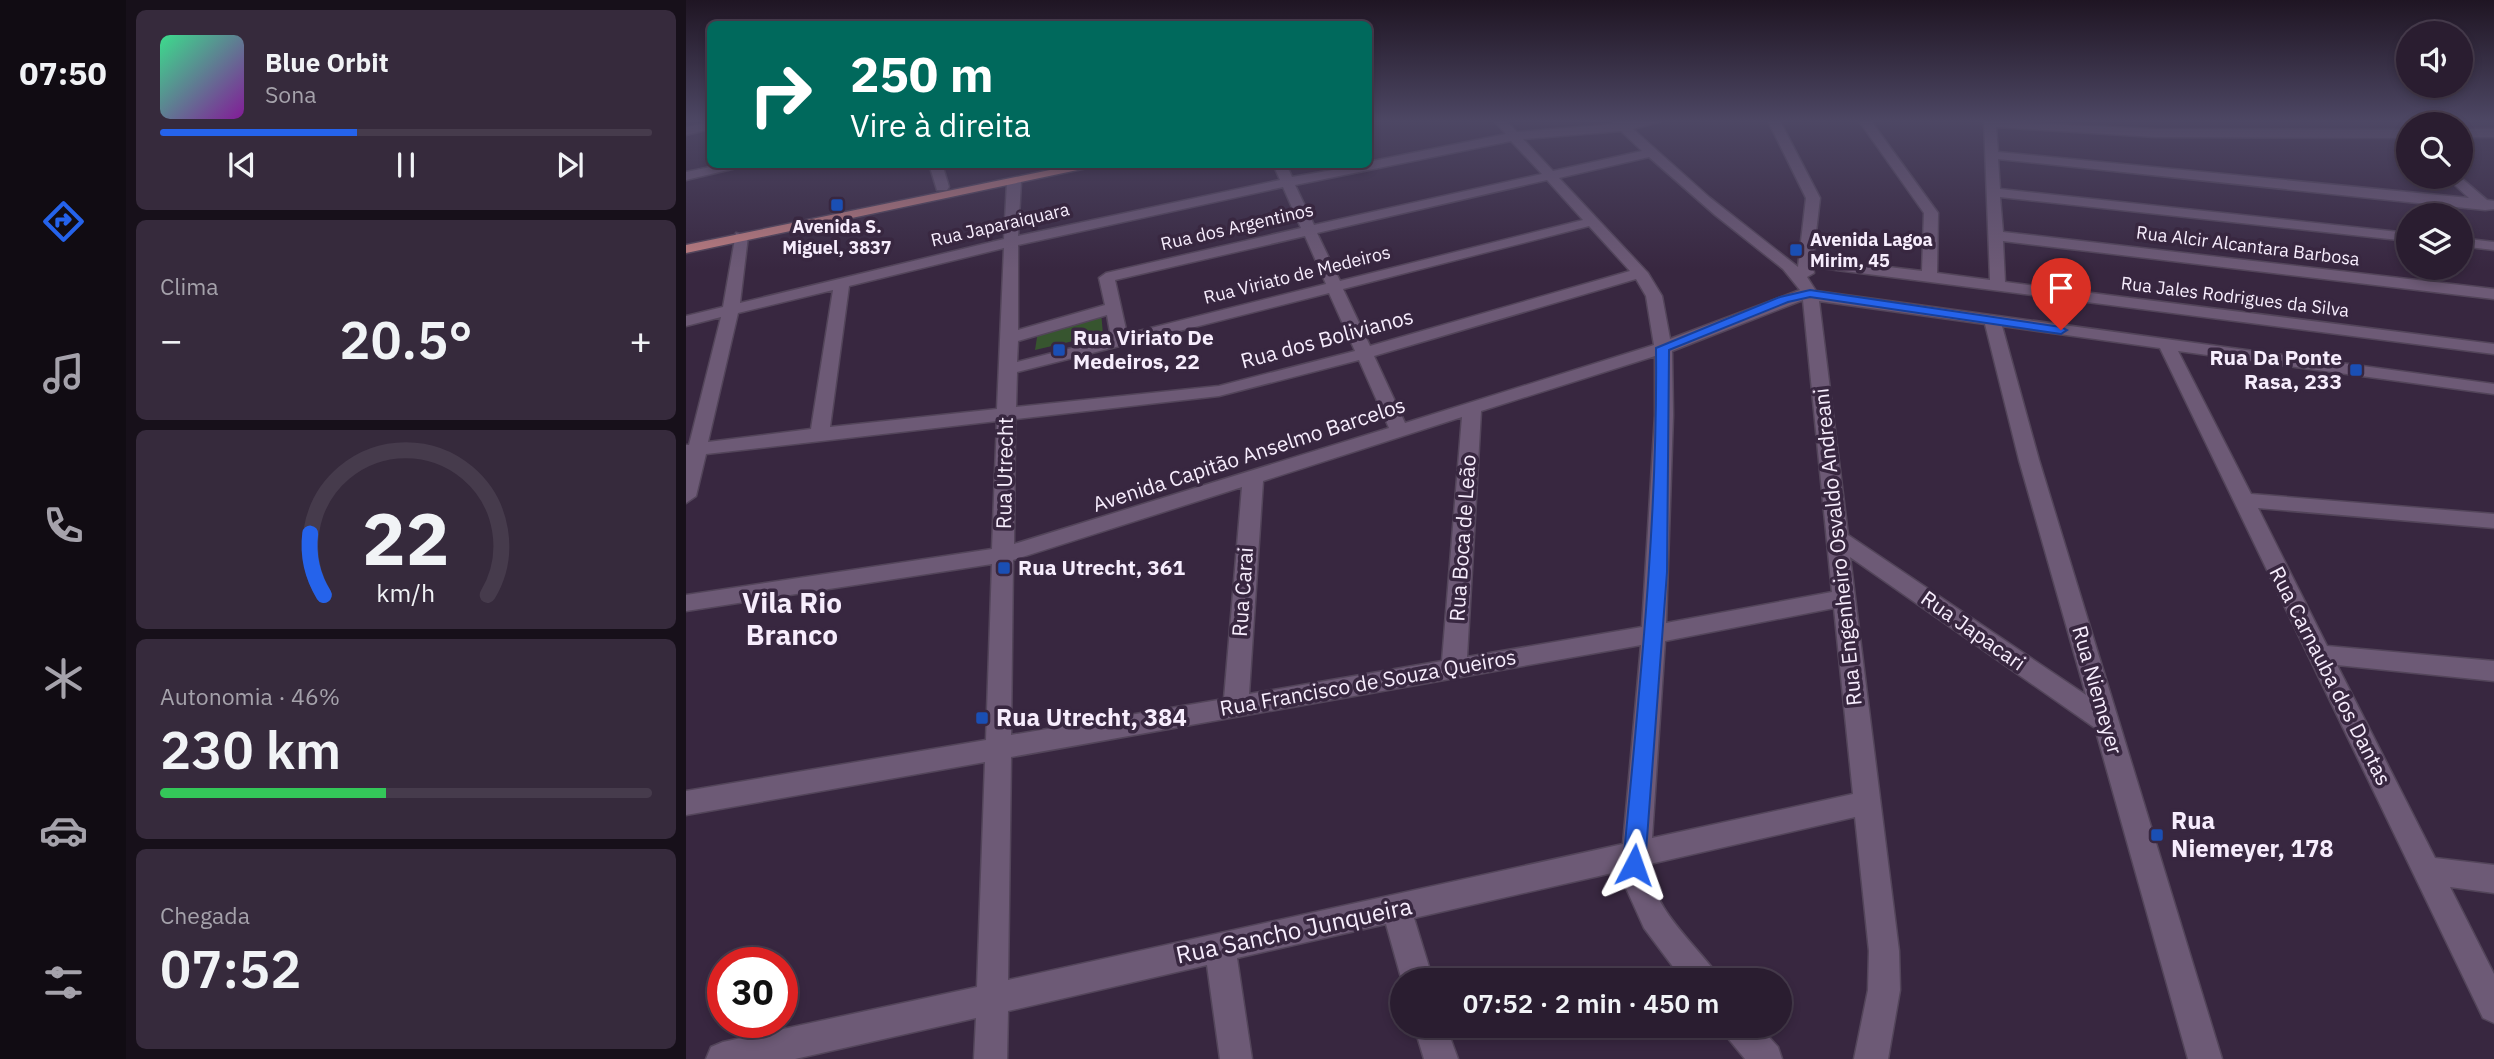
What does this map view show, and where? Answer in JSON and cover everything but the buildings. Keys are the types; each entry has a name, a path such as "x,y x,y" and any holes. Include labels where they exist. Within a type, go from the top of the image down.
{"main road":[{"path":"686,240 1023,170"},
{"path":"686,249 1069,170"}],"street":[{"path":"686,176 714,170"},
{"path":"937,170 942,187"},
{"path":"1282,170 1332,286 1400,431"},
{"name":"Rua Japaraiquara","path":"686,321 1010,242 1338,170"},
{"path":"1546,170 1640,273 1654,296 1662,348 1664,415 1653,634 1634,856 1639,893 1693,968"},
{"name":"Rua dos Argentinos","path":"1115,307 1107,278 1111,276 1571,170"},
{"path":"1670,170 1809,289 2166,346 2494,389"},
{"name":"Rua Engenheiro Osvaldo Andreani","path":"1799,170 1813,198 1805,261 1839,539 1843,598 1884,951 1884,990 1871,1059"},
{"path":"1900,170 1931,213 1928,278"},
{"path":"1995,170 1998,286"},
{"path":"2146,170 2488,205"},
{"name":"Rua Utrecht","path":"991,1059 1010,338 1010,242 1014,182"},
{"path":"2468,189 2488,205 2494,215"},
{"path":"1996,193 2396,236"},
{"name":"Rua Viriato de Medeiros","path":"1009,369 1594,220"},
{"path":"686,496 693,449 731,308 741,236"},
{"name":"Rua Alcir Alcantara Barbosa","path":"1997,236 2494,294"},
{"path":"2473,244 2494,246"},
{"name":"Rua Jales Rodrigues da Silva","path":"1805,261 2494,349"},
{"name":"Rua dos Bolivianos","path":"693,449 1219,391 1365,354 1640,273"},
{"path":"820,434 842,282"},
{"name":"Avenida Capitão Anselmo Barcelos","path":"686,603 1004,555 1662,348 1809,289"},
{"path":"1010,338 1115,307 1121,339"},
{"name":"Rua Niemeyer","path":"1992,320 2029,460 2205,1059"},
{"name":"Rua Carnauba dos Dantas","path":"2166,346 2494,1007"},
{"name":"Rua Boca de Leão","path":"1454,668 1472,408"},
{"name":"Rua Carai","path":"1236,706 1253,478"},
{"path":"2241,500 2494,521"},
{"name":"Rua Japacari","path":"1839,539 2107,723"},
{"name":"Rua Francisco de Souza Queiros","path":"686,803 1653,634 1843,598"},
{"path":"2320,654 2494,671"},
{"name":"Rua Sancho Junqueira","path":"743,1057 1866,803"},
{"path":"2426,870 2494,879"},
{"path":"1396,909 1413,968"},
{"path":"1220,947 1236,1059"},
{"path":"1434,1038 1441,1059"},
{"path":"1748,1038 1766,1059"}],"green space":[{"path":"1101,312 1103,334 1035,350 1038,331"}],"place":[{"name":"Avenida S. Miguel, 3837","path":"837,205"},
{"name":"Avenida Lagoa Mirim, 45","path":"1796,250"},
{"name":"Rua Viriato De Medeiros, 22","path":"1059,350"},
{"name":"Rua Da Ponte Rasa, 233","path":"2356,370"},
{"name":"Rua Utrecht, 361","path":"1004,568"},
{"name":"Rua Utrecht, 384","path":"982,718"},
{"name":"Rua Niemeyer, 178","path":"2157,835"}],"district":[{"name":"Vila Rio Branco","path":"792,619"}],"route":[{"path":"1634,865 1658,572 1664,415 1662,348 1784,299 1803,294 2061,330"}]}
